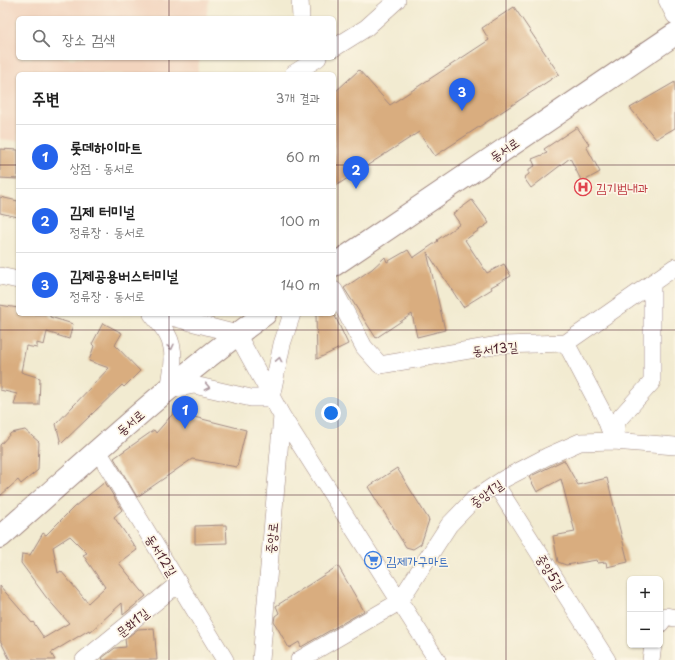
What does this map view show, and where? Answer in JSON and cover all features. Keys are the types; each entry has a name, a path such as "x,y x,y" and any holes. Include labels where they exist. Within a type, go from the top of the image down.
{"main road":[{"name":"동서로","path":"336,264 675,34"},
{"name":"동서로","path":"0,537 169,390 237,334 262,316"}],"street":[{"path":"300,0 301,16"},
{"path":"336,47 366,28 397,0"},
{"path":"667,0 675,16"},
{"path":"299,67 314,60"},
{"path":"614,441 605,417 566,343 675,267"},
{"path":"0,276 16,280"},
{"path":"614,441 617,421 652,382 652,284"},
{"name":"동서13길","path":"336,294 364,348 380,365 499,345 566,343"},
{"path":"154,316 168,335 172,350 173,367 169,390 194,385 251,398 271,398"},
{"path":"168,316 237,334 282,416 437,660"},
{"path":"271,398 282,344 291,316"},
{"name":"중앙로","path":"261,660 282,416"},
{"name":"중앙1길","path":"399,602 448,524 474,499 496,485 548,456 580,442 614,441 675,447"},
{"name":"동서12길","path":"98,451 225,660"},
{"name":"중앙5길","path":"496,485 607,660"},
{"name":"문화1길","path":"84,660 179,583"},
{"path":"299,660 399,602"},
{"path":"663,620 666,616 675,618"},
{"path":"651,660 653,648"}],"shaded area":[{"path":"0,0 209,0 206,16 16,16 16,60 200,60 197,72 16,72 16,141 0,139"}],"building":[{"path":"514,7 559,74 435,156 419,132 336,186 336,91 359,70 390,105 489,40 482,28"},
{"path":"675,82 675,128 656,139 630,108"},
{"path":"577,127 589,144 586,146 600,172 582,182 570,158 531,188 524,178 529,174 529,169 535,166 532,159 547,153 544,149"},
{"path":"0,149 16,150 16,179 0,178"},
{"path":"0,197 16,201 16,217 0,213"},
{"path":"472,200 489,223 465,240 487,273 504,264 511,276 491,287 492,289 463,307 427,252 445,330 417,337 412,314 376,338 344,288 372,269 385,257 387,262 408,250 413,258 438,241 437,240 460,224 453,214"},
{"path":"0,305 16,308 16,316 50,316 73,324 69,339 47,332 44,345 37,343 37,348 26,346 21,372 40,378 39,405 14,405 17,394 0,390"},
{"path":"316,316 335,316 348,344 317,359"},
{"path":"103,323 122,333 115,345 140,371 124,387 122,385 61,444 56,424 109,368 89,361 94,346 92,344"},
{"path":"178,408 190,416 246,430 237,467 192,459 137,497 114,458 154,430 156,433"},
{"path":"25,430 39,442 38,470 21,484 18,480 0,496 0,445 11,433"},
{"path":"564,460 578,485 607,478 628,562 607,567 606,562 598,563 597,560 566,565 558,562 553,536 575,532 561,479 537,492 529,477"},
{"path":"397,468 429,520 421,544 413,549 406,547 368,487"},
{"path":"105,482 122,510 114,517 137,550 119,563 146,596 123,615 122,603 90,632 89,630 51,653 55,660 10,660 0,640 0,586 32,623 33,622 44,638 69,623 46,597 21,563 22,554 30,555 43,533 46,535 74,507","holes":["70,536 87,553 83,555 105,587 88,603 61,571 58,573 53,547"]},
{"path":"226,525 227,543 195,544 195,526"},
{"path":"338,566 364,611 301,647 299,642 289,648 274,622 275,616 279,613 276,606"},
{"path":"154,628 157,660 103,660 102,658 115,648 126,647 125,639 138,629"}],"place":[{"name":"김제공용버스터미널","path":"462,111"},
{"name":"김기범내과","path":"583,187"},
{"name":"김제 터미널","path":"356,189"},
{"name":"롯데하이마트","path":"185,429"},
{"name":"김제가구마트","path":"373,560"}]}
